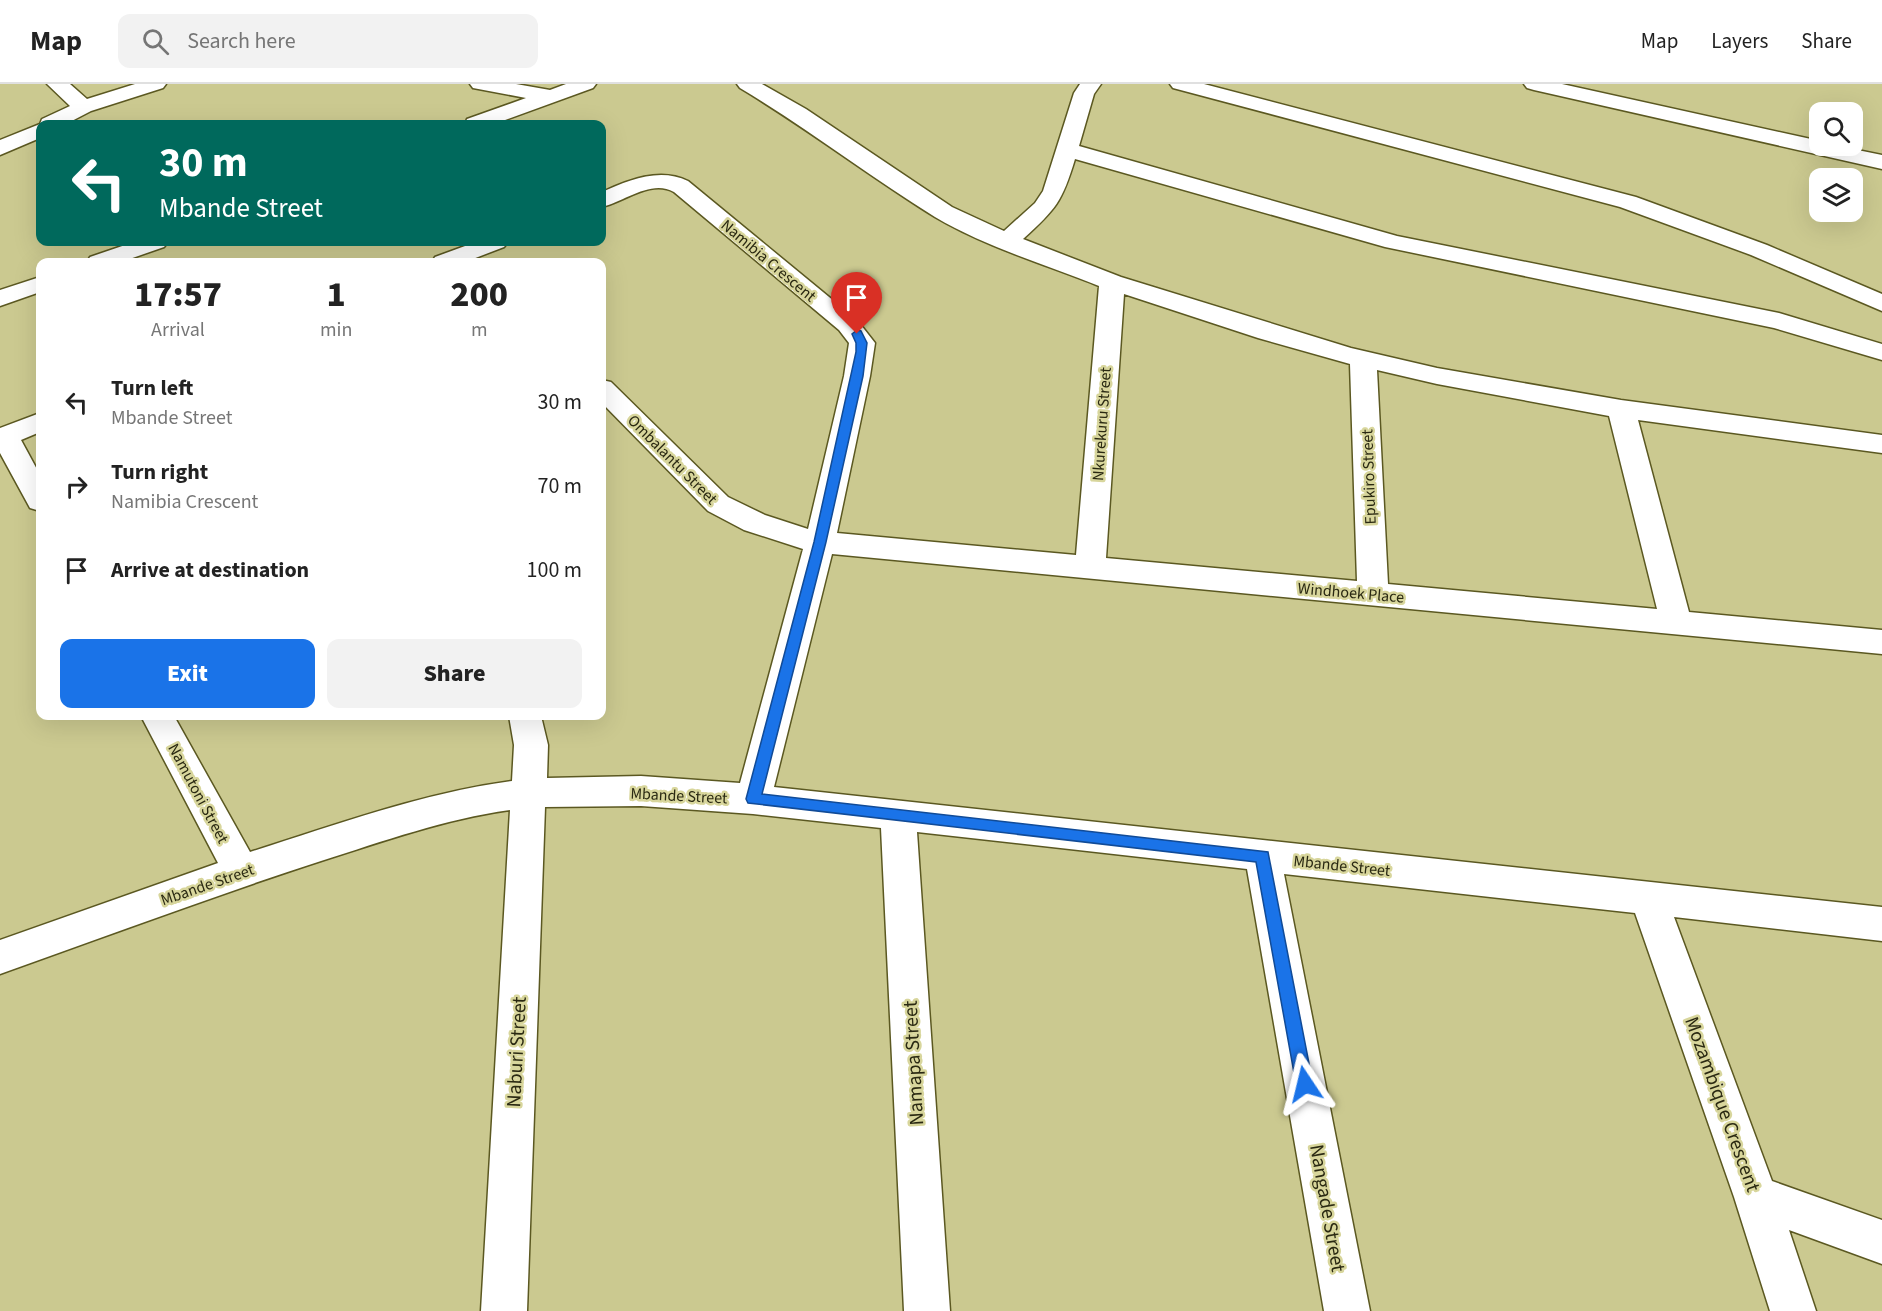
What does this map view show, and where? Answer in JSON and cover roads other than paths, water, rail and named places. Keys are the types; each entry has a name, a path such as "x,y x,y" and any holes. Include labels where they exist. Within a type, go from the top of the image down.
{"street":[{"path":"57,84 84,107"},
{"path":"58,120 84,107 156,84"},
{"path":"480,84 551,96"},
{"path":"486,120 586,84"},
{"path":"747,84 798,114 944,212 1006,242 1112,282 1278,335 1363,359 1437,376 1621,409 1882,444"},
{"path":"1180,84 1628,202 1759,250 1882,303"},
{"path":"1534,84 1882,162"},
{"path":"1006,242 1044,207 1054,191 1068,150 1081,88"},
{"path":"0,148 36,132"},
{"path":"1068,150 1393,242 1779,321 1882,352"},
{"name":"Namibia Crescent","path":"606,199 645,184 675,183 692,194 857,334 862,343 862,352 820,542 753,799"},
{"path":"110,258 145,246"},
{"path":"465,258 488,246"},
{"name":"Nkurekuru Street","path":"1090,567 1112,282"},
{"path":"0,299 36,286"},
{"name":"Epukiro Street","path":"1363,359 1373,594"},
{"name":"Ombalantu Street","path":"606,392 718,504 737,516 767,529 820,542"},
{"path":"1621,409 1676,622"},
{"path":"36,424 3,437 36,494"},
{"name":"Windhoek Place","path":"820,542 1882,642"},
{"name":"Namutoni Street","path":"159,720 241,871"},
{"name":"Naburi Street","path":"504,1311 528,793 533,756 532,735 526,720"},
{"name":"Mbande Street","path":"0,957 241,871 417,815 469,801 528,793 641,791 753,799 1882,924"},
{"name":"Namapa Street","path":"898,815 927,1311"},
{"name":"Nangade Street","path":"1263,857 1347,1311"},
{"name":"Mozambique Crescent","path":"1648,898 1756,1197 1794,1311"},
{"path":"1756,1197 1882,1242"}]}
